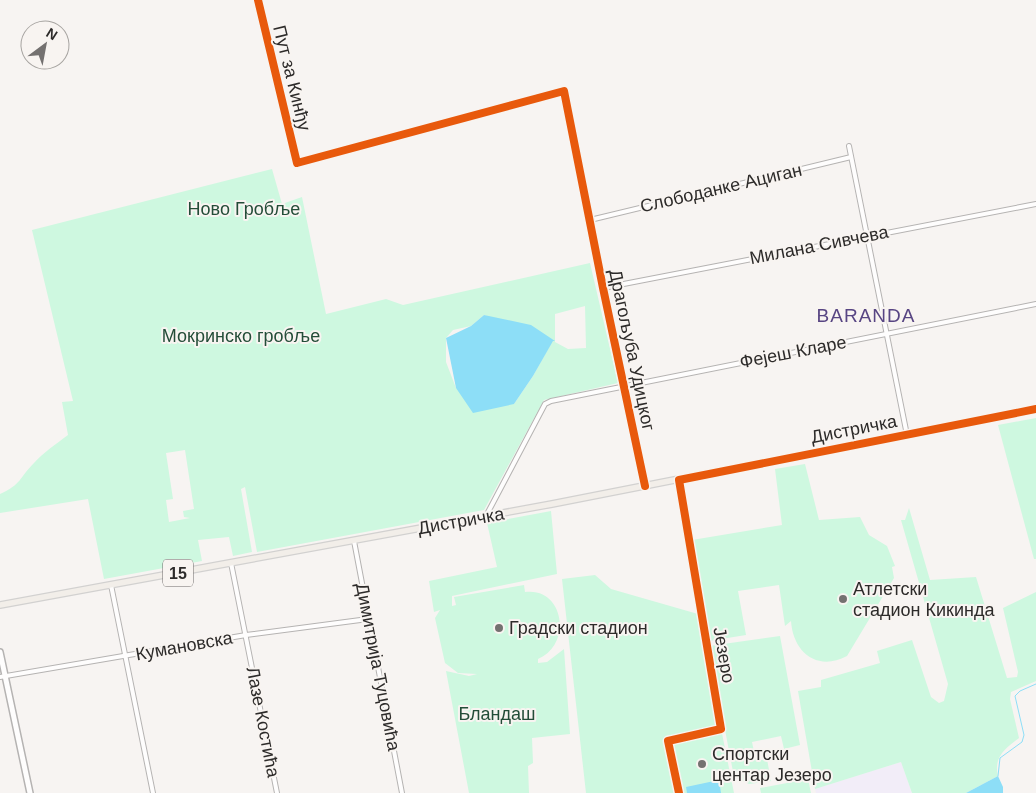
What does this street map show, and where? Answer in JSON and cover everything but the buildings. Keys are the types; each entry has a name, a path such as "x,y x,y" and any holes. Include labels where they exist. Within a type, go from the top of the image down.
{"main road":[{"name":"Дистричка","path":"355,540 679,480 1036,409"},
{"name":"15","path":"0,605 355,540"}],"street":[{"name":"Пут за Кинђу","path":"258,0 297,163"},
{"name":"Драгољуба Удицког","path":"297,163 564,91 645,486"},
{"path":"849,146 907,435"},
{"name":"Слободанке Ациган","path":"590,220 851,157"},
{"name":"Милана Сивчева","path":"603,288 1036,204"},
{"name":"Фејеш Кларе","path":"486,516 545,404 551,401 1036,304"},
{"name":"Језеро","path":"679,480 721,729 668,741 679,793"},
{"name":"Димитрија Туцовића","path":"355,540 368,619 402,793"},
{"name":"Лазе Костића","path":"231,563 277,793"},
{"path":"111,585 153,793"},
{"name":"Кумановска","path":"2,676 246,635 368,619"},
{"path":"0,652 2,676 30,793"}],"shaded area":[{"path":"901,762 912,793 816,793 815,789"}],"green space":[{"path":"272,169 282,204 302,197 326,314 386,299 403,305 590,263 618,383 544,400 484,510 257,552 245,487 241,489 252,552 233,556 229,537 198,540 202,561 104,579 88,499 0,513 0,494 16,484 38,459 68,435 62,402 73,401 32,230","holes":["585,306 586,348 568,349 555,342 555,314","484,315 553,340 533,376 514,404 456,388 446,362 446,338 453,330 471,326","185,450 194,509 183,511 184,517 190,518 169,522 166,500 173,499 166,453"]},
{"path":"1036,418 1036,559 1034,559 998,425"},
{"path":"805,464 819,520 860,517 869,535 887,546 895,566 892,567 894,578 847,656 836,660 826,662 817,660 802,650 796,642 791,621 785,626 779,585 738,591 746,635 709,641 692,540 782,525 775,469"},
{"path":"909,508 930,580 976,577 1007,678 1017,677 1018,672 1003,608 1036,592 1036,681 1011,692 1010,699 1019,738 1005,749 999,758 997,763 998,776 966,793 912,793 901,762 815,789 798,691 821,687 821,680 880,663 877,651 912,640 931,697 939,703 944,701 948,684 901,520 905,520"},
{"name":"Бландаш","path":"551,511 557,574 452,596 452,606 456,605 454,597 524,585 525,592 538,593 548,598 555,607 559,618 560,630 556,642 549,652 538,659 538,663 547,662 564,649 570,734 532,738 533,763 528,766 529,793 469,793 446,671 469,676 477,674 458,673 445,663 435,618 440,610 434,612 429,581 497,567 487,523"},
{"path":"595,575 611,589 698,614 734,793 682,793 670,735 665,736 677,793 586,793 562,579"},
{"path":"780,636 800,745 784,749 781,736 752,742 756,761 767,759 771,781 749,784 734,777 709,646"},
{"path":"808,779 811,793 761,793 760,788"}],"water":[{"path":"484,315 531,325 555,341 553,341 514,404 473,413 456,388 446,338 471,326"},
{"path":"998,776 1003,787 1003,793 966,793"},
{"path":"719,780 721,793 687,793 686,787"}],"waterway":[{"path":"998,776 1000,758 1022,742 1024,735 1015,696 1020,691 1036,684"}],"cycle path":[{"path":"258,0 297,163 564,91 645,486"},
{"path":"679,793 668,741 721,729 679,480 1036,409"}],"place":[{"name":"Атлетски стадион Кикинда","path":"843,599"},
{"name":"Градски стадион","path":"499,628"},
{"name":"Спортски центар Језеро","path":"702,764"}],"district":[{"name":"BARANDA","path":"866,315"}],"park label":[{"name":"Ново Гробље","path":"244,209"},
{"name":"Мокринско гробље","path":"241,336"}]}
